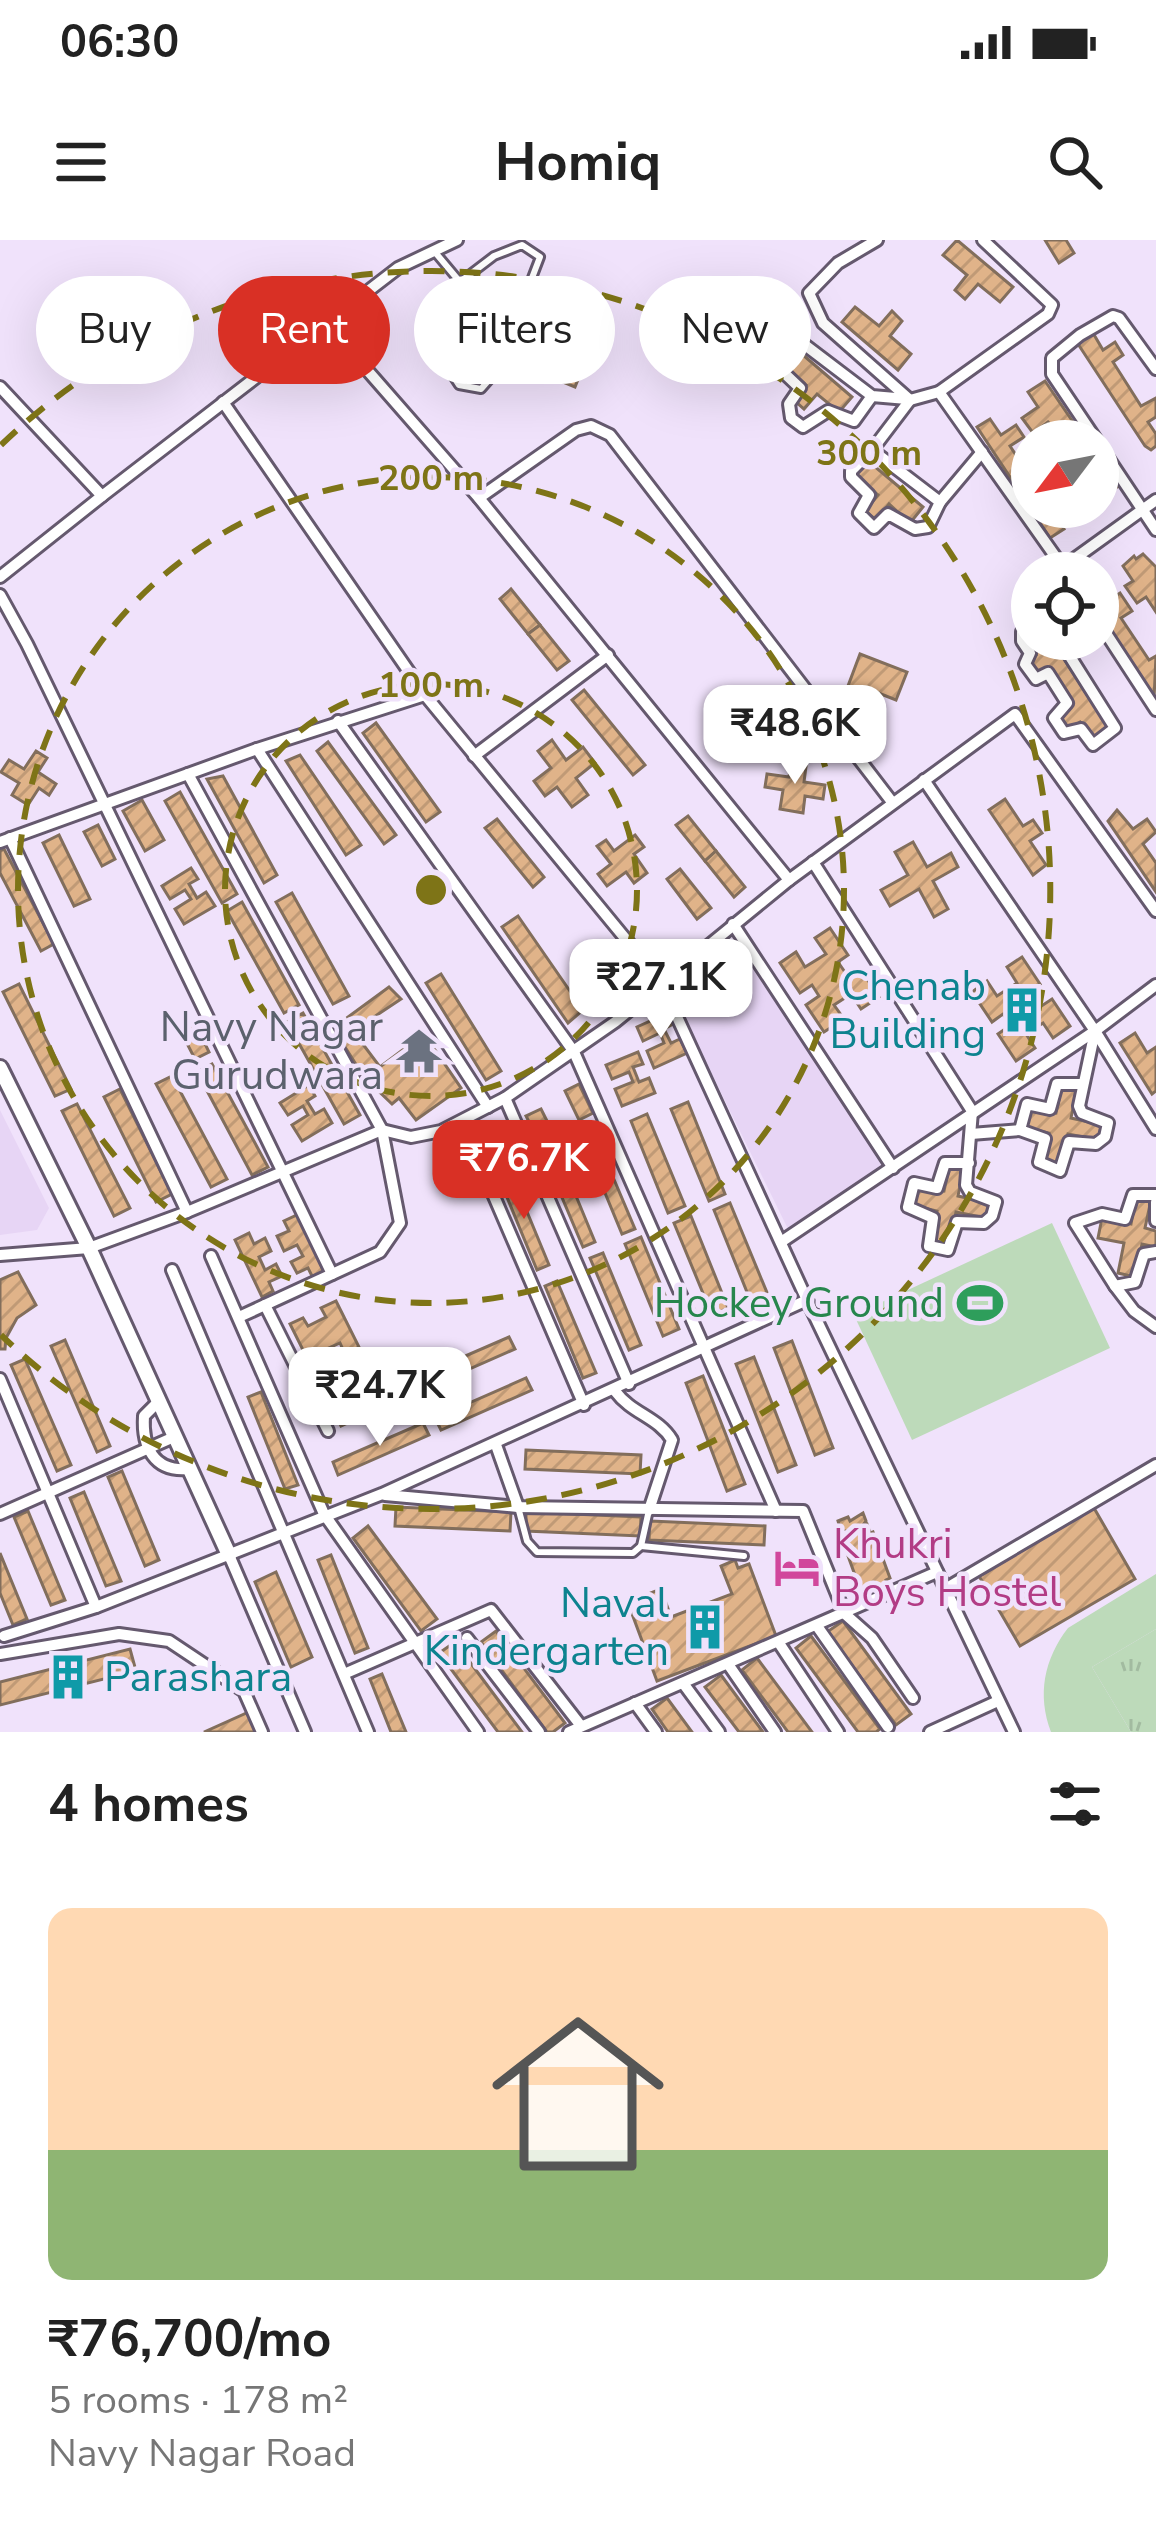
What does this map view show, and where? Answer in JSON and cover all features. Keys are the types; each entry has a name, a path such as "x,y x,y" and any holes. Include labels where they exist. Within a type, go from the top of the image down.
{"street":[{"path":"388,276 457,240"},
{"path":"877,240 838,263 809,293 823,323 910,400"},
{"path":"872,396 854,422 828,411 803,427 791,418 789,404 800,388 777,360 791,344 800,342 872,396 910,400 939,392 1048,314 1052,305 983,240"},
{"path":"1082,420 1052,374 1052,358 1080,335 1113,316 1119,318 1156,369"},
{"path":"0,577 246,384"},
{"path":"379,384 479,498 789,880"},
{"path":"0,387 102,496"},
{"path":"939,392 1052,552"},
{"path":"910,400 851,471 869,495 860,513 874,528 888,514 915,529 928,527 940,502 982,452"},
{"path":"223,402 425,695 661,982 1014,1732"},
{"path":"479,498 576,430 591,426 610,435 892,802"},
{"path":"872,450 940,502"},
{"path":"1119,475 1156,530"},
{"path":"1088,552 1156,500"},
{"path":"0,595 332,1274"},
{"path":"1119,653 1156,710"},
{"path":"474,756 608,655"},
{"path":"1026,660 1024,664 1036,679 1048,674 1067,703 1054,718 1064,733 1081,729 1093,745 1115,728 1073,660"},
{"path":"187,1213 5,840 256,749 425,695"},
{"path":"0,1255 89,1248 187,1213 382,1130 411,1137 462,1122 574,1052 789,880 1015,714 1156,910"},
{"path":"338,721 574,1052 776,1511"},
{"path":"256,749 488,1107"},
{"path":"188,774 382,1130 400,1223 380,1252 239,1316"},
{"path":"925,780 1156,1129"},
{"path":"813,862 972,1111 969,1163 966,1185 970,1192 996,1202 992,1216 984,1223 957,1222 948,1250 929,1246 933,1217 908,1207 914,1183 938,1188 945,1163 969,1163"},
{"path":"734,924 893,1168"},
{"path":"782,1242 1156,985"},
{"path":"971,1134 1020,1130 1045,1139 1039,1162 1060,1171 1069,1142 1101,1141 1108,1123 1082,1112 1079,1106 1095,1031"},
{"path":"0,1068 89,1248 304,1732"},
{"path":"1020,1130 1027,1103 1050,1108 1058,1084 1082,1084"},
{"path":"505,1098 629,1384"},
{"path":"462,1122 584,1405"},
{"path":"1156,1220 1156,1199 1132,1195 1125,1220 1102,1214 1075,1223 1115,1286 1156,1330"},
{"path":"1115,1286 1136,1282 1144,1253 1156,1252"},
{"path":"211,1256 324,1514 478,1732"},
{"path":"172,1270 368,1732"},
{"path":"4,1636 96,1606 382,1494 807,1300"},
{"path":"265,1305 328,1431"},
{"path":"0,1379 96,1606"},
{"path":"615,1391 635,1413 662,1424 672,1439 649,1510"},
{"path":"158,1402 144,1416 147,1449 172,1470 188,1469"},
{"path":"0,1514 174,1437"},
{"path":"496,1444 518,1507"},
{"path":"945,1589 1156,1465"},
{"path":"382,1494 518,1507 803,1511 845,1614 872,1638 913,1698"},
{"path":"344,1674 490,1610 575,1729 937,1572"},
{"path":"817,1626 888,1726"},
{"path":"0,1654 118,1634 169,1641 244,1691 262,1732"},
{"path":"467,1638 539,1732"},
{"path":"778,1642 838,1732"},
{"path":"728,1664 775,1732"},
{"path":"683,1683 719,1732"},
{"path":"930,1732 998,1700"},
{"path":"635,1703 656,1732"},
{"path":"595,1720 603,1732"}],"lane":[{"path":"522,245 540,257 496,372 481,389 459,385 442,359 431,328 460,282 494,256 522,245"},
{"path":"434,250 455,276"},
{"path":"518,1507 526,1541 537,1552 633,1553 641,1546 649,1510"},
{"path":"641,1546 744,1556"}],"shaded area":[{"path":"736,936 888,1167 789,1231 671,991"},
{"path":"0,1110 49,1208 37,1230 0,1235"}],"green space":[{"path":"1052,1223 1110,1348 912,1440 854,1315"},
{"path":"1156,1574 1156,1629 1092,1667 1131,1732 1051,1732 1044,1704 1045,1678 1060,1640 1068,1628"},
{"path":"1156,1629 1156,1732 1131,1732 1092,1667"}],"building":[{"path":"957,240 1013,287 1000,302 978,284 965,299 955,290 967,275 943,255"},
{"path":"1045,240 1066,240 1074,253 1059,263"},
{"path":"855,307 879,326 892,311 902,321 890,336 911,354 898,370 842,322"},
{"path":"1093,333 1103,350 1115,342 1123,355 1113,362 1141,406 1156,398 1156,417 1148,422 1156,434 1151,450 1078,344 1079,338"},
{"path":"811,362 852,397 839,412 817,394 804,409 794,400 811,384"},
{"path":"1045,381 1072,420 1023,420 1038,407 1028,392"},
{"path":"990,419 1001,435 1011,428 1011,479 977,427"},
{"path":"867,460 923,507 910,523 889,504 876,520 865,511 878,495 854,475"},
{"path":"1043,528 1063,528 1064,529 1050,538"},
{"path":"1143,554 1156,567 1156,612 1146,597 1137,603 1125,586 1133,581 1123,566"},
{"path":"511,589 540,625 528,634 500,599"},
{"path":"1120,593 1132,611 1121,618 1149,660 1156,656 1154,699 1119,648"},
{"path":"540,625 569,661 557,670 528,634"},
{"path":"860,654 907,672 896,700 876,692 871,704 858,699 860,691 848,686"},
{"path":"1065,660 1110,730 1092,742 1080,722 1065,731 1055,716 1072,705 1048,669 1037,677 1027,662"},
{"path":"584,690 645,765 633,775 572,700"},
{"path":"376,723 440,812 426,822 363,733"},
{"path":"552,740 566,760 583,747 595,763 576,778 588,795 572,807 557,787 545,796 534,781 551,768 538,751"},
{"path":"328,742 396,835 384,844 317,751"},
{"path":"36,751 47,758 38,772 56,784 49,795 39,788 28,805 12,795 19,783 1,772 9,760 24,769"},
{"path":"300,755 361,845 346,855 286,761"},
{"path":"792,757 807,759 804,782 825,785 823,799 805,796 803,813 780,809 783,790 765,787 767,774 789,777"},
{"path":"223,776 277,875 264,883 207,779"},
{"path":"180,792 237,894 222,903 165,801"},
{"path":"1005,799 1023,826 1033,820 1042,833 1030,841 1046,865 1033,875 989,810"},
{"path":"142,800 164,840 145,851 123,811"},
{"path":"1117,810 1133,829 1147,819 1156,832 1143,844 1156,863 1156,892 1108,821"},
{"path":"688,816 716,851 705,861 676,825"},
{"path":"497,819 544,877 533,887 485,828"},
{"path":"98,825 115,859 102,866 84,832"},
{"path":"59,835 90,899 74,906 43,843"},
{"path":"635,835 644,847 634,854 647,873 634,883 626,872 607,886 598,874 611,864 597,846 606,840 614,851"},
{"path":"913,842 927,867 951,853 958,867 933,881 948,909 934,917 919,889 890,906 881,890 908,875 895,852"},
{"path":"4,849 54,944 41,951 0,873 0,851"},
{"path":"716,851 745,887 734,897 705,861"},
{"path":"191,868 198,879 189,884 197,898 206,892 215,906 184,924 175,909 191,899 185,890 170,899 162,886"},
{"path":"680,869 711,908 697,919 667,879"},
{"path":"292,893 349,996 333,1004 276,902"},
{"path":"242,902 299,1005 284,1013 227,911"},
{"path":"518,916 583,1010 568,1023 502,927"},
{"path":"830,928 848,955 838,962 849,978 861,970 879,997 861,1009 851,994 834,1005 844,1019 824,1032 806,1005 819,996 812,985 800,993 780,963 796,952 805,967 826,954 815,938"},
{"name":"Chenab Building","path":"1022,957 1040,984 1030,991 1040,1007 1052,999 1070,1026 1053,1038 1043,1023 1026,1034 1035,1048 1016,1061 998,1034 1011,1025 1003,1014 992,1022 972,992 987,981 997,996 1017,983 1007,967"},
{"path":"441,974 501,1071 486,1080 426,983"},
{"path":"19,984 71,1089 55,1096 3,992"},
{"name":"Navy Nagar Gurudwara","path":"389,987 401,999 353,1031 380,1067 424,1034 461,1088 416,1120 399,1098 392,1104 364,1077 333,1028"},
{"path":"303,1013 360,1115 344,1124 287,1022"},
{"path":"668,1013 673,1024 664,1029 671,1043 680,1039 687,1053 654,1068 647,1051 664,1043 660,1033 643,1041 637,1027"},
{"path":"195,1023 209,1052 195,1059 180,1030"},
{"path":"1135,1033 1147,1053 1156,1047 1156,1091 1152,1094 1120,1043"},
{"path":"638,1052 643,1064 633,1067 639,1082 649,1078 655,1093 622,1106 615,1089 633,1082 629,1072 612,1079 606,1065"},
{"path":"212,1064 268,1167 252,1175 197,1072"},
{"path":"172,1076 227,1179 211,1187 156,1084"},
{"path":"579,1084 593,1113 579,1120 565,1091"},
{"path":"309,1085 315,1096 307,1101 315,1114 324,1109 332,1123 302,1141 292,1125 308,1115 303,1106 288,1115 280,1103"},
{"path":"1062,1086 1077,1089 1071,1118 1102,1125 1099,1140 1068,1134 1061,1167 1043,1163 1049,1133 1024,1127 1028,1107 1056,1113"},
{"path":"120,1089 172,1194 156,1202 104,1097"},
{"path":"688,1102 725,1194 709,1201 671,1109"},
{"path":"77,1104 130,1208 114,1216 62,1111"},
{"path":"541,1109 555,1137 541,1145 526,1116"},
{"path":"647,1114 685,1206 668,1213 631,1121"},
{"path":"500,1125 514,1137 492,1163 478,1152"},
{"path":"596,1137 635,1229 622,1234 584,1142"},
{"path":"557,1150 595,1242 583,1247 544,1155"},
{"path":"950,1164 964,1167 958,1196 989,1203 986,1218 956,1212 949,1245 931,1241 937,1211 912,1205 916,1185 944,1191"},
{"path":"511,1173 549,1265 537,1270 499,1178"},
{"path":"1136,1197 1151,1200 1145,1228 1156,1231 1156,1247 1142,1244 1135,1277 1118,1273 1124,1243 1098,1238 1102,1218 1131,1224"},
{"path":"730,1203 768,1295 751,1302 714,1210"},
{"path":"299,1214 326,1271 313,1278 308,1268 297,1273 291,1262 303,1256 297,1245 284,1251 277,1236 289,1231 284,1221"},
{"path":"691,1216 728,1308 712,1315 674,1223"},
{"path":"249,1233 254,1244 265,1238 271,1251 259,1257 265,1270 276,1264 282,1276 269,1282 273,1291 262,1297 235,1240"},
{"path":"641,1237 679,1329 663,1336 625,1244"},
{"path":"603,1253 641,1345 629,1350 590,1258"},
{"path":"18,1272 36,1305 17,1318 5,1349 0,1349 0,1280"},
{"path":"557,1281 596,1373 583,1378 545,1286"},
{"path":"336,1301 359,1347 345,1354 340,1343 320,1352 326,1364 313,1370 290,1324 303,1318 308,1326 326,1317 321,1308"},
{"path":"509,1337 515,1349 424,1389 419,1376"},
{"path":"65,1340 110,1446 97,1452 51,1346"},
{"path":"792,1341 833,1448 815,1455 774,1348"},
{"path":"364,1357 387,1403 374,1410 368,1398 348,1408 354,1420 341,1426 319,1380 332,1374 336,1382 354,1373 349,1364"},
{"path":"754,1357 796,1465 778,1472 736,1364"},
{"path":"25,1359 71,1465 57,1471 11,1365"},
{"path":"703,1376 745,1484 727,1491 686,1383"},
{"path":"526,1378 532,1390 441,1430 435,1418"},
{"path":"261,1392 298,1485 285,1489 248,1397"},
{"path":"423,1423 429,1435 338,1475 333,1462"},
{"path":"526,1450 641,1455 640,1474 525,1469"},
{"path":"122,1471 159,1560 145,1566 108,1477"},
{"path":"84,1492 121,1581 106,1586 70,1498"},
{"path":"396,1507 511,1512 510,1531 395,1526"},
{"path":"1094,1508 1135,1579 1020,1646 979,1576"},
{"path":"28,1511 65,1600 51,1605 14,1517"},
{"path":"526,1512 641,1517 640,1536 526,1531"},
{"path":"863,1513 866,1521 862,1526 867,1524 873,1532 890,1578 886,1580 889,1588 863,1597 840,1534 849,1531 841,1531 838,1521 848,1517 850,1521"},
{"path":"650,1521 765,1526 764,1545 649,1540"},
{"path":"368,1526 437,1619 421,1631 353,1538"},
{"path":"0,1553 27,1619 13,1625 0,1593"},
{"path":"331,1555 368,1648 355,1653 318,1560"},
{"name":"Naval Kindergarten","path":"735,1560 738,1568 749,1564 776,1636 657,1681 631,1611 641,1607 638,1598 661,1589 671,1617 732,1594 721,1566"},
{"path":"276,1572 312,1657 291,1667 255,1582"},
{"path":"843,1621 911,1714 896,1725 827,1632"},
{"path":"496,1631 565,1723 553,1732 547,1732 481,1642"},
{"path":"811,1636 880,1729 876,1732 858,1732 796,1648"},
{"path":"455,1642 522,1732 498,1732 439,1653"},
{"name":"Parashara","path":"130,1649 136,1671 0,1705 0,1682"},
{"path":"757,1658 812,1732 788,1732 742,1670"},
{"path":"382,1674 406,1732 391,1732 370,1679"},
{"path":"721,1675 763,1732 739,1732 705,1687"},
{"path":"667,1698 692,1732 668,1732 652,1709"},
{"path":"251,1711 260,1732 204,1732"}],"place":[{"name":"Chenab Building","path":"1022,1010"},
{"name":"Navy Nagar Gurudwara","path":"419,1051"},
{"name":"Hockey Ground","path":"980,1303"},
{"name":"Khukri Boys Hostel","path":"797,1568"},
{"name":"Naval Kindergarten","path":"705,1627"},
{"name":"Parashara","path":"68,1677"}]}
